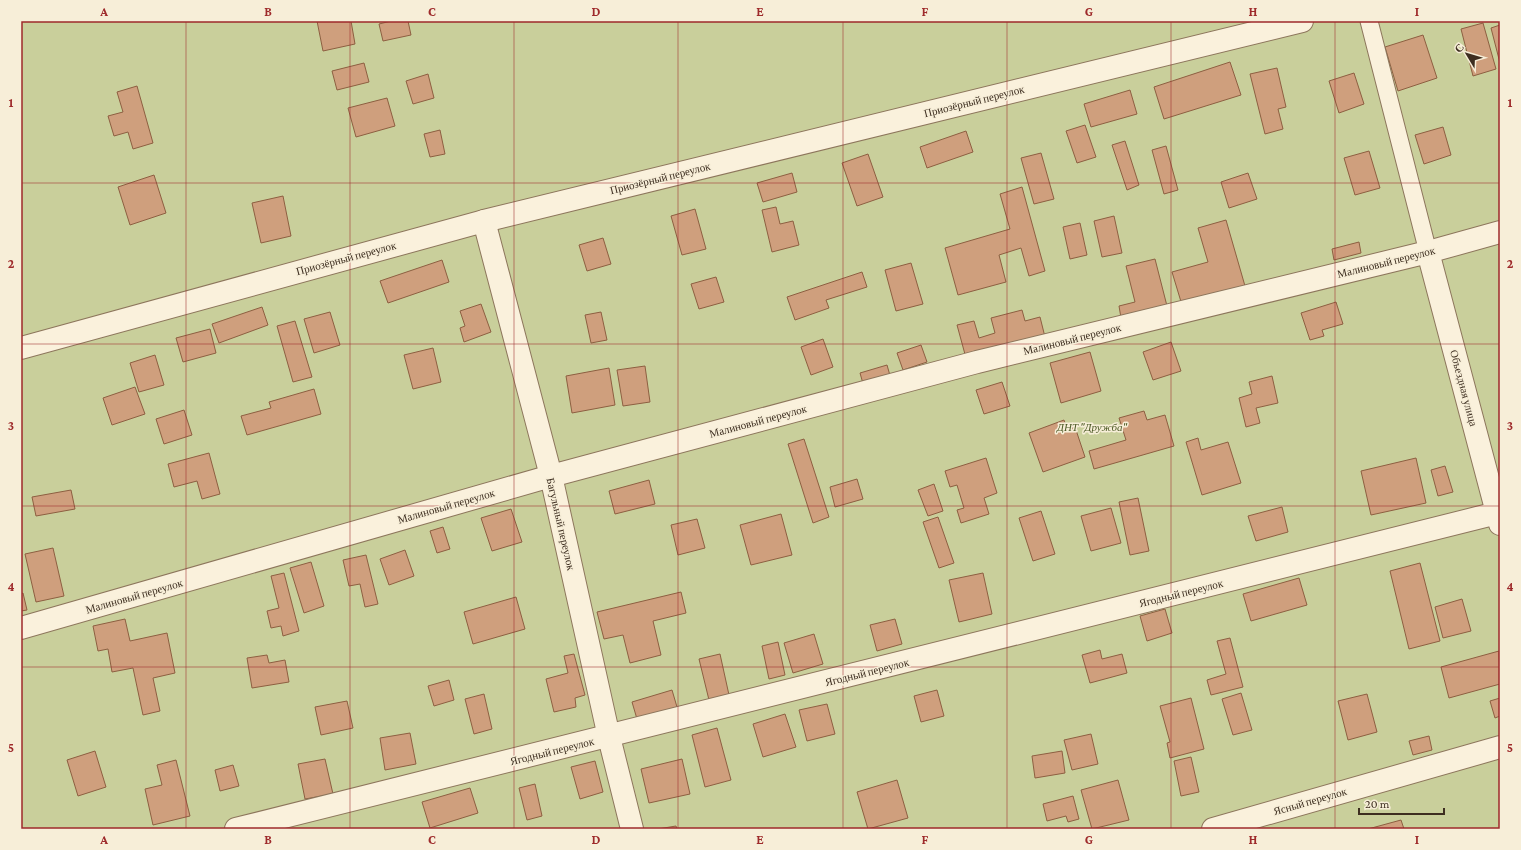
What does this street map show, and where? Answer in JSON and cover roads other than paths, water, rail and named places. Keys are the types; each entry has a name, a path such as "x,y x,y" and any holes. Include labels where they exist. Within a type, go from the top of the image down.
{"street":[{"name":"Приозёрный переулок","path":"21,348 484,220 1302,21"},
{"name":"Багульный переулок","path":"484,220 551,476 609,737 632,829"},
{"name":"Малиновый переулок","path":"21,628 551,476 977,362 1428,252 1500,232"},
{"name":"Объездная улица","path":"1428,252 1499,518"},
{"name":"Ягодный переулок","path":"236,829 1499,518"},
{"name":"Ясный переулок","path":"1213,829 1500,747"}],"lane":[{"path":"1369,21 1428,252"}],"park label":[{"name":"ДНТ \"Дружба\"","path":"1092,427"}]}
